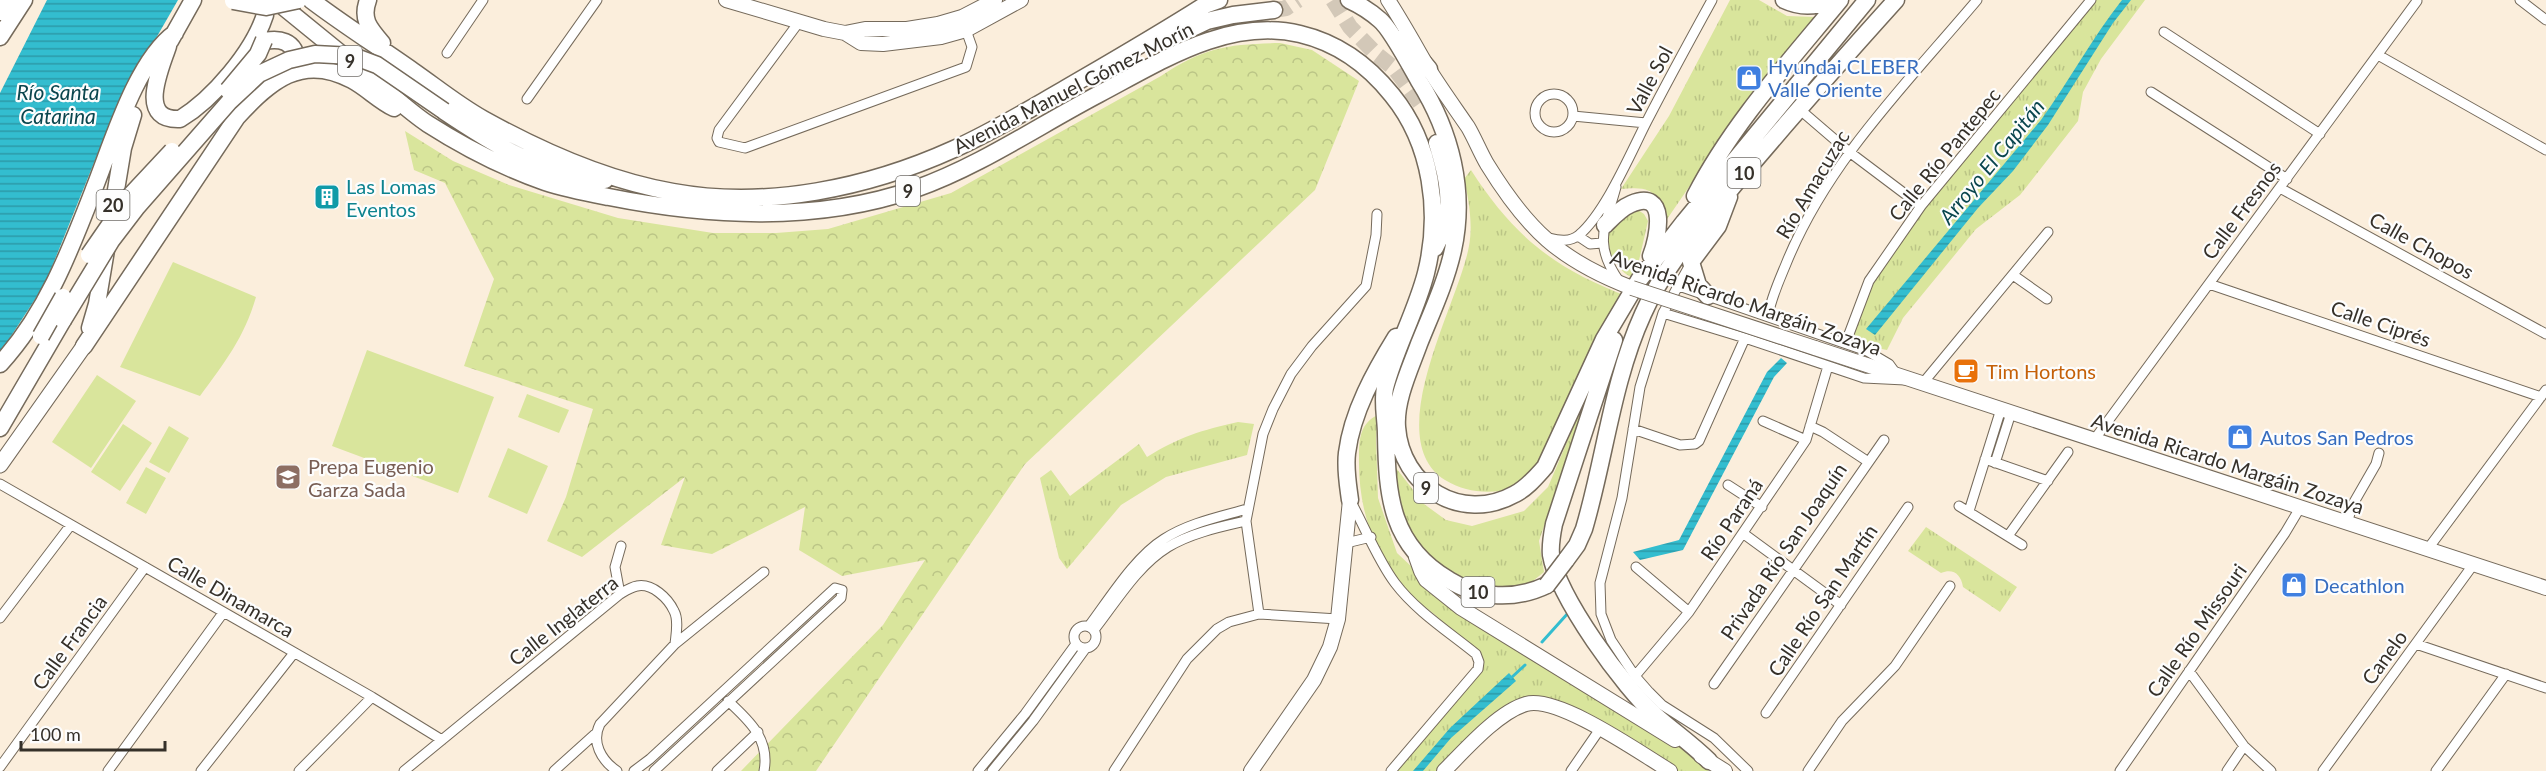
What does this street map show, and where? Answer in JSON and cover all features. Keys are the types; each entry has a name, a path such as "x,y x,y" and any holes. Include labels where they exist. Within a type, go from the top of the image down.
{"highway":[{"path":"0,6 2,0"},
{"path":"0,12 9,0"},
{"path":"0,37 24,0"},
{"name":"20","path":"84,346 97,304 123,148 135,108 154,69 194,0"},
{"path":"0,364 29,329 43,307 74,238 117,127 134,90 164,41 174,34 207,0"},
{"path":"231,0 266,7 300,0"},
{"path":"0,408 102,234 129,197 248,67 265,41 267,28 265,15 256,0"},
{"name":"Avenida Manuel Gómez Morín","path":"275,0 425,122 516,171 551,184 596,194 686,210 727,213 818,210 870,201 914,189 960,170 1132,77 1213,39 1257,30 1293,32 1326,41 1347,54 1379,80 1396,99 1412,125 1423,150 1432,194 1427,271 1384,392 1387,470 1392,501 1400,529 1416,557"},
{"name":"Avenida Manuel Gómez Morín","path":"311,0 479,117 512,134 594,169 638,183 672,192 720,198 820,192 911,168 956,149 1092,73 1204,5 1219,0"},
{"path":"368,0 364,11 365,20 394,57"},
{"name":"9","path":"1349,0 1382,21 1437,113 1454,162 1457,226 1452,252 1406,382 1396,424 1398,444 1403,459 1417,479 1439,496 1474,504 1508,497 1530,484 1552,455 1630,284"},
{"path":"1784,0 1799,6 1819,4 1830,0"},
{"path":"1684,222 1702,182 1725,147 1767,90 1840,0"},
{"name":"10","path":"1630,284 1867,0"},
{"name":"10","path":"1416,557 1445,578 1473,591 1506,596 1529,593 1547,585 1578,545 1584,529 1622,367 1643,312 1661,279 1697,230 1798,108 1896,0"},
{"path":"1092,73 1115,66 1207,21 1274,10"},
{"path":"1382,21 1396,30 1429,69"},
{"path":"174,34 154,96 159,113 166,118 180,119 185,116 265,41"},
{"path":"265,41 292,46 296,53 297,70"},
{"path":"0,428 111,241 137,207 230,102 259,74 289,60 315,54 353,56 377,65 514,155 577,177 638,183"},
{"path":"84,346 237,117 256,96 278,80 297,70 332,71 353,80 385,103 425,122"},
{"path":"1420,103 1441,158 1447,197 1447,220 1427,271"},
{"path":"1708,296 1698,285 1691,262 1718,226 1730,190"},
{"path":"1605,225 1620,210 1641,201 1650,203 1657,210 1659,220 1657,242 1630,284 1554,524 1550,547 1552,558 1569,602 1623,681 1655,716 1714,767"},
{"path":"1350,500 1347,455 1362,402 1381,361 1414,308"}],"main road":[{"name":"20","path":"0,465 84,346"}],"street":[{"path":"447,53 483,0"},
{"path":"527,99 597,0"},
{"path":"726,0 844,33 861,43 883,44 940,37 966,30 1021,0"},
{"path":"844,33 865,29 907,29 938,24 962,16 995,0"},
{"name":"Avenida Ricardo Margáin Zozaya","path":"1388,0 1509,198 1539,234 1572,260 1630,284 1815,348 2546,588"},
{"name":"Valle Sol","path":"1578,236 1590,223 1619,177 1712,0"},
{"name":"Río Amacuzac","path":"1768,316 1775,290 1802,227 1848,151 1977,0"},
{"name":"Calle Río Pantepec","path":"1845,342 1869,281 1921,206 2091,0"},
{"name":"Calle Fresnos","path":"2094,440 2417,1"},
{"path":"2524,1 2546,20"},
{"path":"799,22 719,130 717,138 720,142 745,147 966,67 972,47 966,30"},
{"path":"2164,32 2320,135"},
{"path":"2378,55 2546,150"},
{"path":"2151,92 2287,179"},
{"path":"1550,95 1556,95 1562,96 1570,104 1573,116 1565,129 1555,132 1539,124 1536,113 1540,102 1550,95"},
{"path":"1798,108 1848,151 1921,206"},
{"path":"1573,116 1646,123"},
{"name":"Valle Sol","path":"1602,243 1619,177"},
{"name":"Calle Chopos","path":"2280,188 2546,334"},
{"path":"1259,614 1246,521 1263,435 1281,392 1312,346 1366,286 1374,247 1377,214"},
{"path":"1663,314 1745,338 1864,378 1917,381 2013,275 2048,232"},
{"path":"1539,234 1562,241 1578,236 1590,244 1602,243 1605,259 1630,284"},
{"path":"1691,262 1663,314 1640,387 1622,498 1600,583 1599,598 1601,614 1611,640 1635,676 1662,705 1714,738 1748,771"},
{"path":"2013,275 2047,299"},
{"name":"Calle Ciprés","path":"2208,284 2543,393"},
{"name":"Avenida Ricardo Margáin Zozaya","path":"1679,286 1845,342 1876,355 1889,364 1897,375"},
{"path":"1634,429 1680,445 1695,444 1699,441 1745,338"},
{"name":"Río Paraná","path":"1635,676 1689,612 1806,440 1828,366"},
{"path":"2427,550 2543,393"},
{"path":"1969,512 1985,459 2006,411"},
{"path":"1995,463 2006,411"},
{"path":"1763,422 1806,440"},
{"path":"1810,426 1867,461"},
{"name":"Privada Río San Joaquín","path":"1714,684 1867,461 1884,440"},
{"path":"2008,536 2068,452"},
{"path":"2347,523 2362,484 2376,464 2379,453"},
{"path":"1985,459 2048,481"},
{"name":"Calle Dinamarca","path":"0,484 372,697 442,740"},
{"path":"1728,485 1762,507"},
{"path":"1350,500 1396,585 1407,597 1476,654 1479,662 1478,669 1391,771"},
{"path":"1251,771 1314,680 1330,647 1338,620 1350,500"},
{"path":"1959,506 2022,545"},
{"name":"Calle Río San Martín","path":"1766,713 1908,507"},
{"name":"Calle Río Missouri","path":"2120,771 2300,508"},
{"path":"1092,628 1147,554 1164,539 1188,527 1247,509"},
{"path":"1092,628 1149,561 1168,547 1214,528 1246,521"},
{"path":"0,618 70,526"},
{"path":"1744,534 1841,605"},
{"path":"1346,543 1371,537"},
{"path":"620,594 615,567 621,546"},
{"name":"Avenida Manuel Gómez Morín","path":"1416,557 1420,571 1426,580 1461,608 1714,767"},
{"name":"Canelo","path":"2323,771 2473,565"},
{"name":"Calle Francia","path":"0,767 146,567"},
{"path":"1636,567 1689,612"},
{"path":"554,771 595,734 600,724 675,644 764,572"},
{"name":"Calle Inglaterra","path":"404,771 620,594 637,586 647,586 657,590 675,611 677,628 675,644"},
{"path":"1808,771 1842,721 1894,666 1950,586"},
{"path":"634,771 650,759 835,588 842,590 842,597 654,771"},
{"path":"108,771 223,613"},
{"path":"1114,771 1187,659 1205,639 1229,622 1259,614 1338,620"},
{"path":"992,771 1033,721 1085,649 1095,644 1097,637 1092,628 1082,626 1076,630 1074,637 1076,644 1085,649"},
{"path":"978,771 1025,714 1076,644"},
{"path":"2416,644 2546,687"},
{"path":"201,771 294,652"},
{"path":"2189,671 2244,746 2271,771"},
{"path":"2436,771 2506,674"},
{"path":"299,771 372,697"},
{"path":"729,701 758,732 765,748 764,771"},
{"path":"1444,771 1477,737 1512,711 1528,703 1540,703 1563,710 1600,729 1670,771"},
{"path":"1571,771 1600,729"},
{"path":"717,771 758,732"},
{"path":"595,734 598,749 617,771"},
{"path":"2227,771 2244,746"}],"green space":[{"path":"1730,0 1759,0 1787,16 1815,17 1719,143 1661,228 1659,207 1654,195 1642,189 1621,189 1669,116"},
{"path":"2090,0 2145,0 2101,59 2083,92 2078,121 2020,195 1976,229 1903,318 1887,350 1846,342 1877,268"},
{"path":"1280,43 1312,50 1359,81 1315,190 1025,464 816,771 741,771 883,625 925,560 842,576 799,550 805,507 712,554 661,545 685,477 582,557 547,541 566,497 593,409 464,366 494,279 445,183 414,170 405,131 453,161 509,185 618,218 713,233 776,233 828,229 951,193 1176,66 1204,53 1246,44"},
{"path":"1471,170 1503,214 1538,248 1579,275 1629,297 1547,464 1526,480 1501,491 1472,490 1445,480 1427,460 1420,434 1421,403 1428,369 1469,246 1470,212 1464,179"},
{"path":"1638,210 1648,221 1635,278 1629,276 1616,263 1610,254 1607,237 1614,223 1628,213"},
{"path":"173,262 256,297 240,337 226,361 200,396 120,367"},
{"path":"367,350 494,397 458,493 332,446"},
{"path":"1597,371 1539,541 1544,572 1528,585 1502,590 1444,574 1400,521 1393,464 1424,504 1446,520 1472,526 1524,511 1548,487"},
{"path":"97,375 136,401 91,468 52,442"},
{"path":"527,394 569,410 559,433 518,417"},
{"path":"1378,415 1376,439 1378,498 1397,553 1442,595 1715,765 1708,771 1669,771 1563,710 1521,706 1444,771 1391,771 1478,669 1476,654 1435,615 1406,594 1385,562 1370,530 1361,496 1359,444 1367,422"},
{"path":"1238,422 1254,424 1247,455 1166,477 1121,505 1067,569 1059,558 1040,478 1051,470 1070,496 1139,444 1147,457 1191,435"},
{"path":"123,424 152,443 120,491 91,472"},
{"path":"169,426 189,438 169,473 149,462"},
{"path":"508,448 548,466 527,514 488,497"},
{"path":"146,467 166,478 146,514 126,503"},
{"path":"1926,527 2017,587 2000,612 1963,587 1956,573 1949,571 1941,573 1908,551"}],"water":[{"name":"Río Santa Catarina","path":"47,0 178,0 117,106 45,284 0,353 0,93"},
{"path":"2122,0 2131,0 2113,23 2048,125 2013,171 1978,208 1875,335 1866,329 2041,120"},
{"path":"1781,358 1787,363 1774,377 1683,550 1640,560 1633,552 1679,540 1767,372"},
{"path":"1509,673 1516,681 1451,738 1423,771 1413,771 1450,728"}],"waterway":[{"name":"Arroyo El Capitán","path":"1542,642 1569,612"},
{"name":"Arroyo El Capitán","path":"1511,678 1525,665"}],"tunnel":[{"path":"1274,10 1286,8 1298,0"},
{"path":"1333,0 1350,27 1376,54 1395,69 1420,103"}],"place":[{"name":"Hyundai CLEBER Valle Oriente","path":"1749,78"},
{"name":"Las Lomas Eventos","path":"327,197"},
{"name":"Tim Hortons","path":"1966,371"},
{"name":"Autos San Pedros","path":"2240,437"},
{"name":"Prepa Eugenio Garza Sada","path":"288,477"},
{"name":"Decathlon","path":"2294,585"}]}
